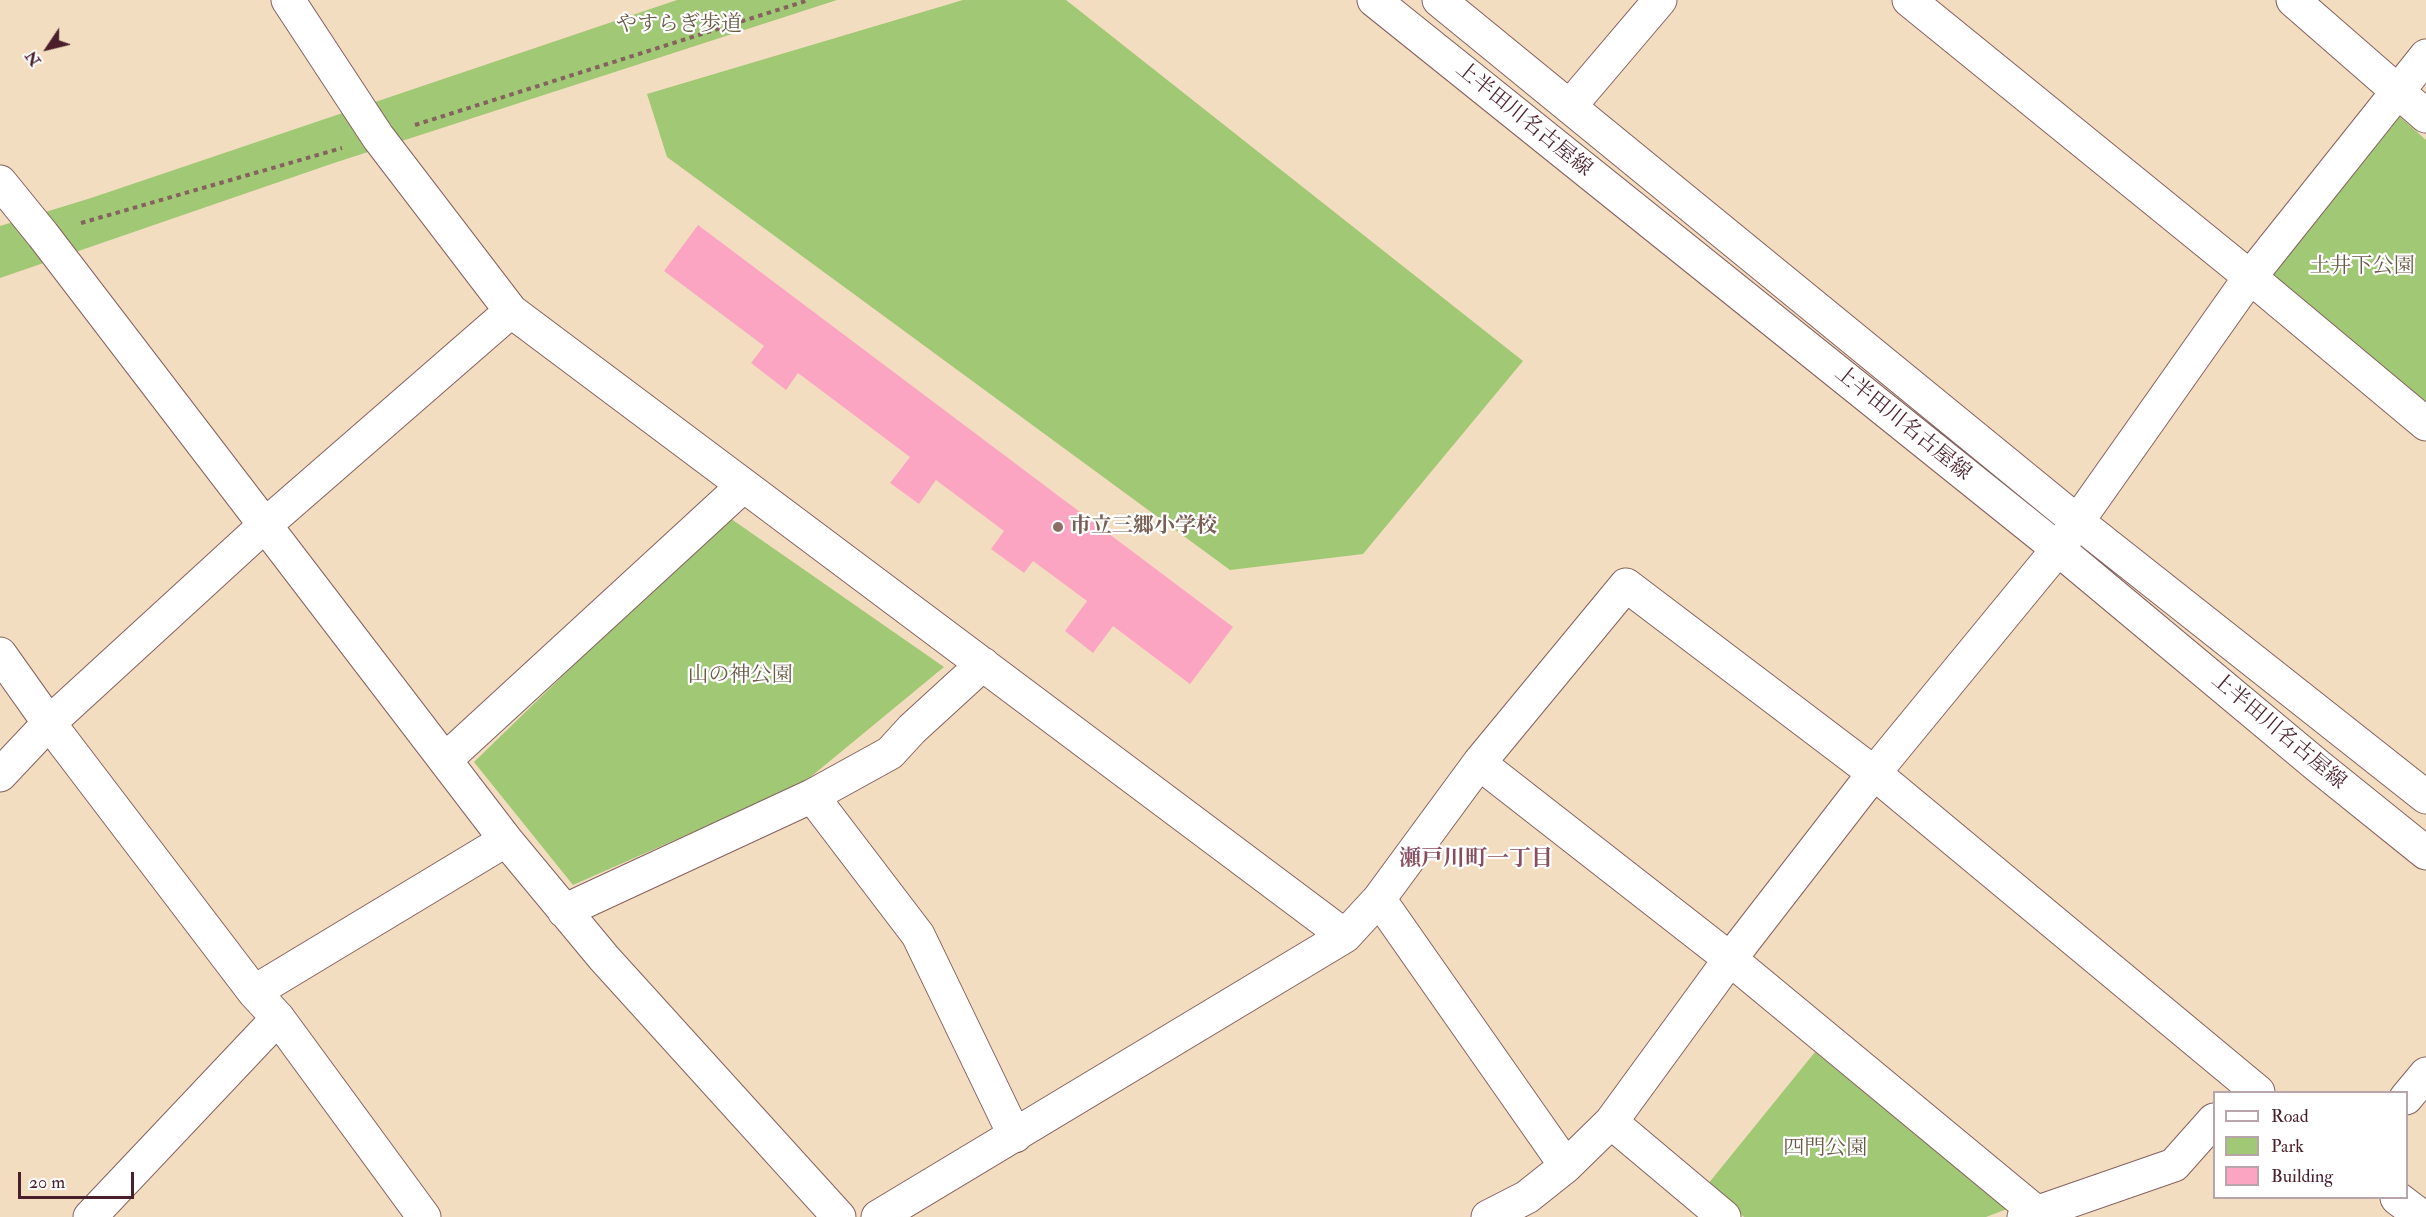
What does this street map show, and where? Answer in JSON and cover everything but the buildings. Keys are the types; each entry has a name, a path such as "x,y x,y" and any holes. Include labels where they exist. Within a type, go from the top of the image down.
{"street":[{"path":"288,0 378,137 511,311 1345,936"},
{"name":"上半田川名古屋線","path":"1374,0 2058,549 2426,853"},
{"name":"上半田川名古屋線","path":"1439,0 2078,522 2426,797"},
{"path":"1570,106 1660,0"},
{"path":"1909,0 2250,277 2426,424"},
{"path":"2293,0 2426,116"},
{"path":"1488,1217 1531,1207 1566,1166 1611,1122 1730,959 1874,773 2058,549 2250,277 2426,56"},
{"path":"0,182 50,244 506,840 564,911 839,1217"},
{"path":"0,775 49,723 264,526 511,311"},
{"path":"445,760 743,486"},
{"path":"878,1217 1345,936 1379,899 1479,763 1626,585 1874,773 2247,1090"},
{"path":"0,654 49,723 254,992 278,1018 424,1217"},
{"path":"564,911 812,796 890,753 912,729 983,664"},
{"path":"1479,763 1730,959 2030,1215 2174,1165 2213,1120"},
{"path":"812,796 918,935 1015,1136"},
{"path":"254,992 506,840"},
{"path":"1379,899 1566,1166"},
{"path":"90,1217 278,1018"},
{"path":"2408,1096 2426,1074"},
{"path":"1611,1122 1724,1217"},
{"path":"2400,1199 2422,1217"}],"green space":[{"name":"やすらぎ歩道","path":"677,0 837,0 334,163 0,278 0,226 91,198"},
{"path":"963,0 1066,0 1523,361 1363,554 1230,570 667,157 647,94"},
{"name":"土井下公園","path":"2399,116 2426,140 2426,407 2273,275"},
{"name":"山の神公園","path":"727,516 944,667 802,784 573,885 474,762"},
{"name":"四門公園","path":"1815,1052 2007,1209 1986,1217 1744,1217 1708,1184"}],"place":[{"name":"市立三郷小学校","path":"1058,527"}],"district":[{"name":"瀬戸川町一丁目","path":"1476,860"}]}
